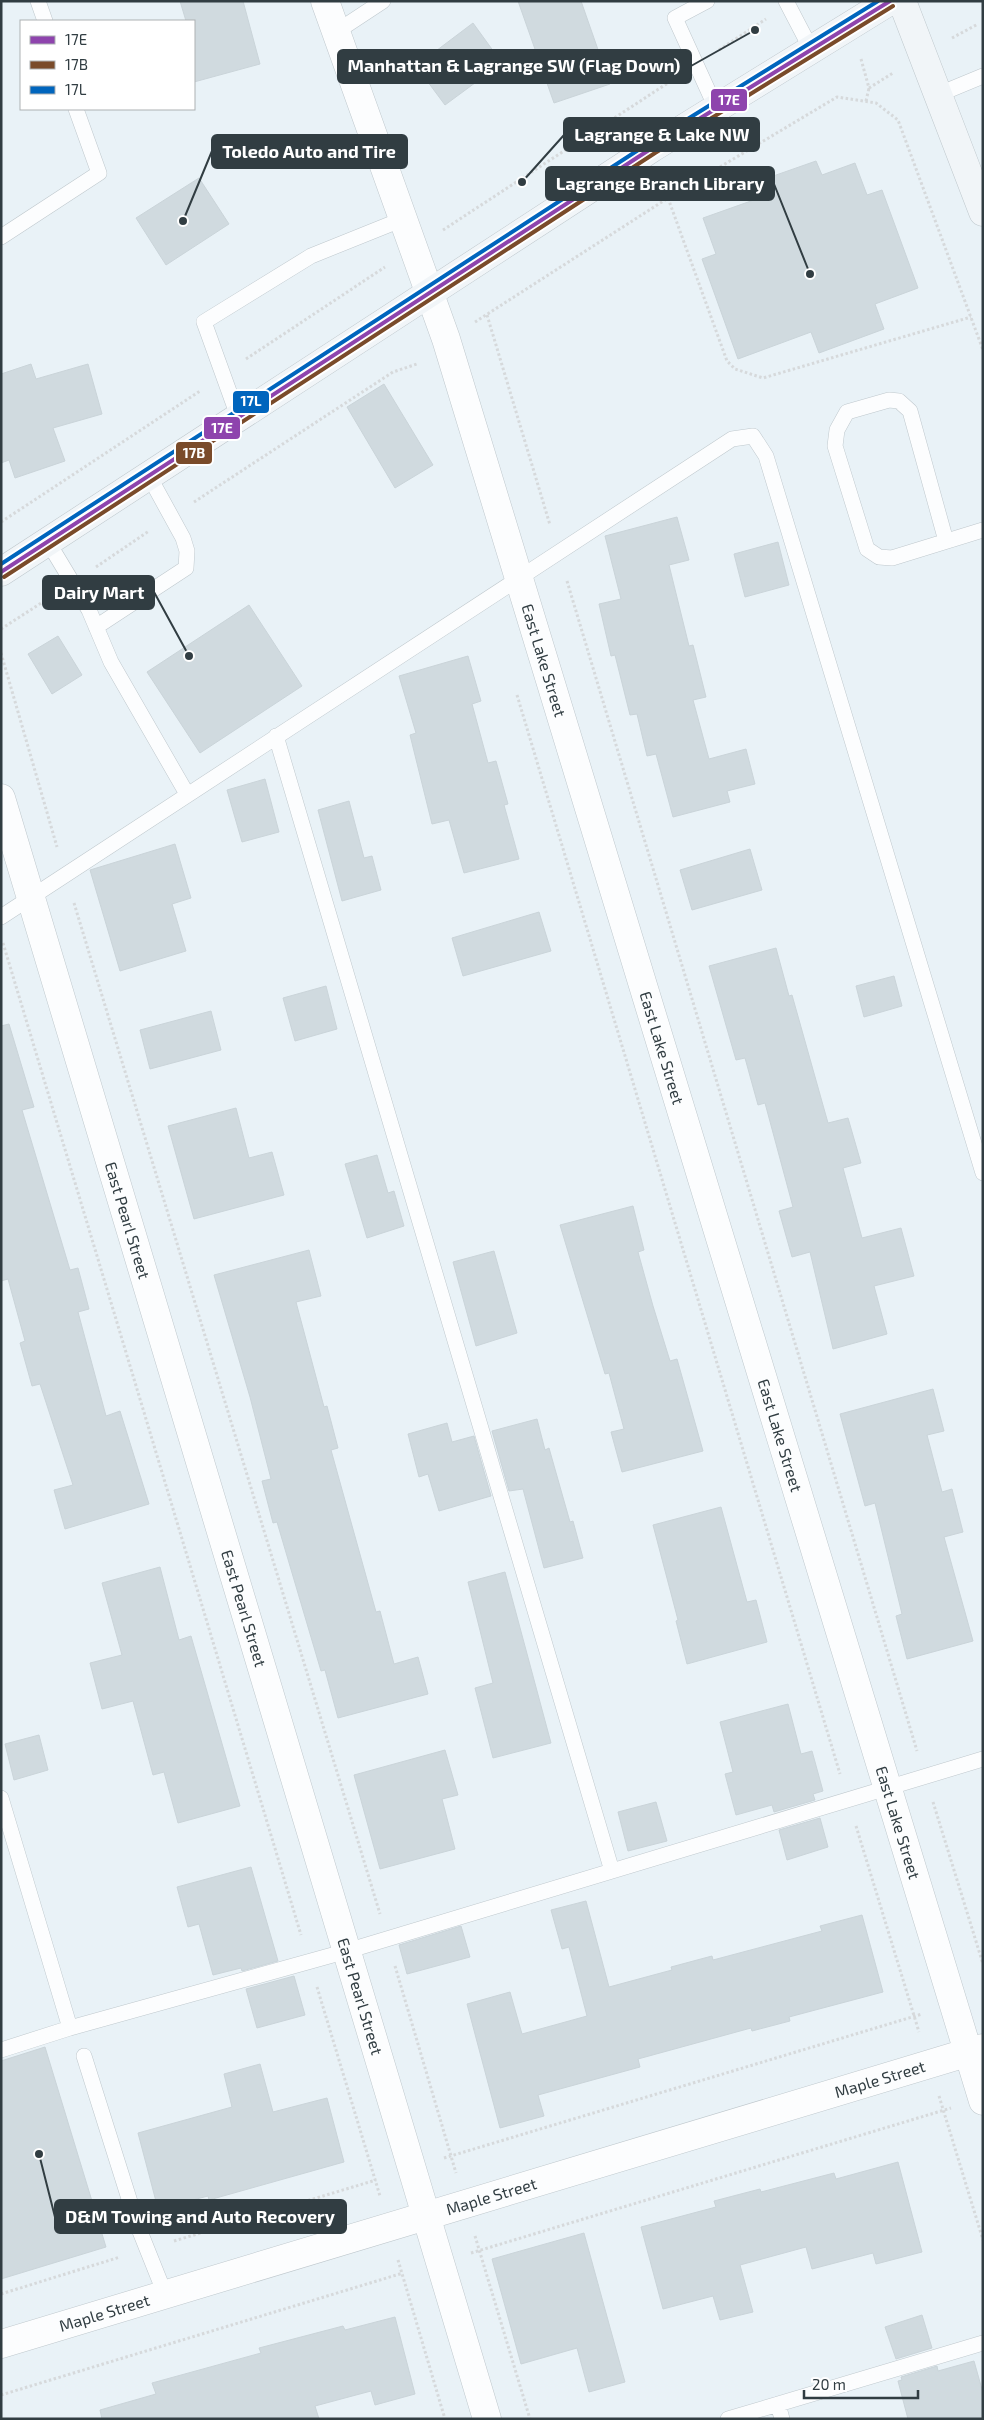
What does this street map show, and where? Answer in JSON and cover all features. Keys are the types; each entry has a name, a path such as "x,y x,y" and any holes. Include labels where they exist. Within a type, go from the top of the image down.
{"main road":[{"path":"1,572 716,108 890,1"},
{"path":"902,1 937,95 981,201"}],"street":[{"name":"East Lake Street","path":"325,1 446,339 954,2004 976,2050 982,2100"},
{"name":"East Pearl Street","path":"1,798 487,2419"},
{"name":"Maple Street","path":"1,2344 976,2050"}],"lane":[{"path":"38,1 45,20"},
{"path":"336,32 382,1"},
{"path":"707,1 675,18 716,108"},
{"path":"786,1 812,49"},
{"path":"937,95 983,76"},
{"path":"1,237 99,173 76,110"},
{"path":"239,418 204,322 311,256 404,219"},
{"path":"946,541 910,411 899,401 889,400 847,412 836,430 835,446 867,549 879,557 892,558 983,530"},
{"path":"1,917 732,439 753,436 766,456 983,1173"},
{"path":"96,627 186,568 188,551 172,516 149,476"},
{"path":"48,542 96,627 111,662 188,794"},
{"path":"276,736 612,1871"},
{"path":"1,2050 70,2028 347,1951 983,1759"},
{"path":"1,1798 70,2028"},
{"path":"84,2056 136,2224 165,2294"},
{"path":"728,2419 983,2343"},
{"path":"778,2404 782,2419"}],"path":[{"path":"866,101 869,88"},
{"path":"1,629 393,372 416,365 446,339 487,315 668,198 837,97 876,103 898,120 983,350"},
{"path":"668,198 726,361 735,369 763,378 971,317"},
{"path":"487,315 925,1777 983,1964"},
{"path":"416,365 419,374"},
{"path":"1,653 65,874 387,1938 530,2419"},
{"path":"516,693 848,1800 983,2240"},
{"path":"1,937 375,2180 445,2419"},
{"path":"1,2294 954,2004"},
{"path":"1,2395 943,2110 982,2100"}],"building":[{"path":"180,1 243,1 260,64 195,82 195,20 186,20"},
{"path":"518,1 581,1 610,84 554,103"},
{"path":"473,23 502,63 445,105 416,66"},
{"path":"816,161 822,175 855,163 867,195 882,190 918,288 875,304 884,329 819,353 811,332 738,359 702,259 716,254 703,218 765,196 759,181"},
{"path":"199,178 229,224 166,265 136,218"},
{"path":"31,364 36,379 88,364 102,414 53,428 65,461 15,478 9,460 1,463 1,374"},
{"path":"384,384 433,465 395,488 347,407"},
{"path":"677,517 689,560 669,565 689,646 693,645 706,697 693,700 709,759 746,749 755,784 727,791 730,802 673,817 656,754 647,756 637,714 630,715 615,655 611,656 599,604 621,599 605,536"},
{"path":"778,542 789,585 745,597 734,554"},
{"path":"249,605 302,686 200,753 147,672"},
{"path":"58,636 82,675 52,694 28,654"},
{"path":"468,656 481,701 472,704 488,763 496,761 508,804 504,805 519,859 464,873 449,820 432,824 410,735 416,733 399,676"},
{"path":"265,779 279,832 242,842 227,790"},
{"path":"349,801 364,858 372,856 381,890 342,901 318,810"},
{"path":"175,844 191,898 172,904 186,951 120,971 90,870"},
{"path":"750,849 762,890 692,910 680,870"},
{"path":"539,912 551,951 463,976 452,938"},
{"path":"776,948 789,996 792,995 828,1123 848,1118 861,1163 843,1168 862,1238 901,1228 914,1276 874,1286 887,1334 833,1349 810,1252 792,1257 779,1211 793,1207 765,1103 758,1105 745,1058 736,1060 709,966"},
{"path":"894,976 902,1006 864,1017 856,986"},
{"path":"326,986 337,1029 295,1041 283,998"},
{"path":"211,1011 221,1050 150,1069 140,1030"},
{"path":"9,1024 34,1107 22,1110 70,1270 78,1268 89,1309 78,1312 106,1416 120,1411 149,1504 65,1529 54,1490 73,1485 40,1384 32,1386 20,1343 25,1341 8,1279 1,1281 1,1026"},
{"path":"236,1108 249,1158 272,1152 284,1195 194,1219 168,1126"},
{"path":"377,1155 388,1193 394,1191 404,1226 367,1238 345,1164"},
{"path":"633,1206 644,1250 638,1252 653,1306 670,1361 677,1359 703,1451 622,1472 611,1432 624,1429 609,1373 605,1374 560,1225"},
{"path":"309,1250 321,1296 296,1302 324,1407 327,1406 338,1448 331,1450 376,1612 380,1611 394,1664 418,1657 428,1694 338,1718 325,1670 321,1671 277,1522 273,1523 262,1481 271,1479 250,1397 214,1275"},
{"path":"494,1251 517,1333 476,1346 453,1262"},
{"path":"933,1389 944,1431 927,1435 942,1492 952,1489 963,1532 944,1537 973,1641 907,1659 896,1616 902,1614 875,1503 865,1506 840,1414"},
{"path":"537,1419 545,1450 549,1448 570,1522 573,1521 583,1558 544,1568 523,1489 509,1491 492,1431"},
{"path":"447,1423 452,1442 474,1436 491,1496 439,1511 428,1474 419,1477 408,1434"},
{"path":"721,1507 747,1602 756,1600 767,1642 687,1664 676,1621 678,1620 653,1525"},
{"path":"160,1567 179,1640 191,1636 240,1806 178,1823 164,1772 153,1775 133,1701 102,1709 90,1663 122,1655 102,1583"},
{"path":"505,1572 551,1743 493,1758 475,1688 493,1683 468,1582"},
{"path":"788,1704 801,1754 812,1751 823,1791 813,1794 815,1800 774,1812 772,1805 736,1815 725,1774 733,1772 720,1722"},
{"path":"39,1735 48,1770 14,1780 5,1744"},
{"path":"445,1750 458,1795 442,1799 455,1849 380,1869 354,1775"},
{"path":"656,1802 667,1841 628,1851 618,1812"},
{"path":"820,1818 828,1847 787,1860 779,1830"},
{"path":"251,1867 278,1961 242,1971 241,1968 213,1975 199,1924 188,1927 177,1887"},
{"path":"586,1901 609,1987 672,1970 671,1967 712,1956 713,1960 822,1931 820,1926 862,1915 883,1992 789,2017 790,2021 752,2031 751,2028 638,2059 640,2067 538,2095 544,2116 500,2128 467,2004 510,1992 522,2034 587,2016 569,1947 562,1949 551,1910"},
{"path":"461,1926 470,1957 407,1974 399,1945"},
{"path":"294,1976 305,2015 257,2028 246,1989"},
{"path":"45,2047 106,2247 1,2279 1,2061"},
{"path":"260,2064 273,2112 327,2098 344,2162 209,2200 208,2196 158,2209 138,2133 232,2107 224,2074"},
{"path":"898,2162 922,2252 876,2264 873,2253 812,2269 806,2247 740,2265 753,2312 720,2320 713,2296 663,2309 641,2227 716,2207 714,2201 760,2189 761,2192 834,2173 836,2179"},
{"path":"584,2233 625,2382 589,2392 577,2348 521,2364 492,2259"},
{"path":"922,2315 932,2348 896,2359 885,2327"},
{"path":"395,2317 415,2394 375,2405 371,2391 315,2406 319,2419 102,2419 100,2410 156,2394 152,2383 261,2353 259,2348 343,2326 345,2330"},
{"path":"974,2361 983,2393 983,2419 908,2419 898,2381 902,2380 901,2377 937,2366 938,2371"}],"transit line":[{"name":"17L","path":"1,564 649,143 878,1"},
{"name":"17E","path":"1,572 652,148 890,1"},
{"name":"17B","path":"4,577 655,153 893,6"}],"place":[{"name":"Manhattan & Lagrange SW (Flag Down)","path":"755,30"},
{"name":"Lagrange & Lake NW","path":"522,182"},
{"name":"Toledo Auto and Tire","path":"183,221"},
{"name":"Lagrange Branch Library","path":"810,274"},
{"name":"Dairy Mart","path":"189,656"},
{"name":"D&M Towing and Auto Recovery","path":"39,2154"}]}
